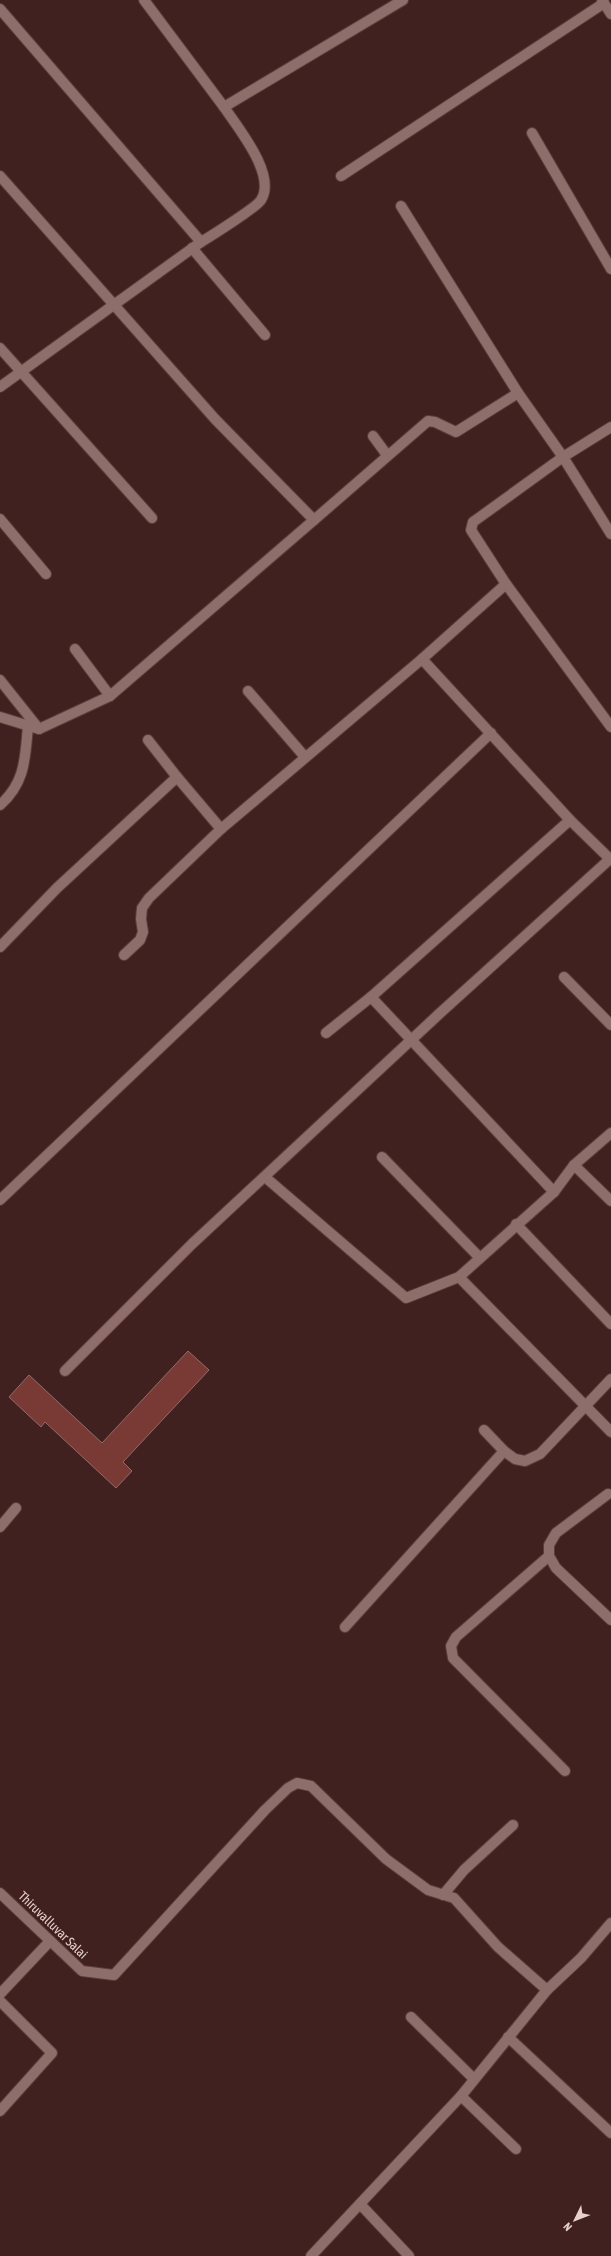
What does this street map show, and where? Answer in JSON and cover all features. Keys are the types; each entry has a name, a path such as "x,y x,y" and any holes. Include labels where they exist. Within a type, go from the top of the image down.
{"street":[{"path":"0,387 113,304 261,201 265,189 258,160 224,108 144,0"},
{"path":"224,108 403,0"},
{"path":"341,176 603,2 611,14"},
{"path":"0,9 197,245 265,335"},
{"path":"532,133 611,269"},
{"path":"0,176 215,419 314,520"},
{"path":"401,206 518,393 563,457 611,534"},
{"path":"0,348 19,372 152,518"},
{"path":"0,717 39,729 110,696 428,421 436,422 456,432 518,393"},
{"path":"611,427 563,457 473,522 471,530 506,584 611,727"},
{"path":"373,436 387,455"},
{"path":"0,519 46,574"},
{"path":"124,955 140,940 143,932 141,919 142,908 149,898 221,829 422,659 506,584"},
{"path":"75,649 110,696"},
{"path":"65,1371 192,1244 412,1040 611,860 570,820 422,659"},
{"path":"0,680 39,729"},
{"path":"248,690 305,757"},
{"path":"0,805 7,799 24,771 28,726"},
{"path":"0,1200 491,733"},
{"path":"148,740 221,829"},
{"path":"0,947 57,888 177,777"},
{"path":"326,1033 371,997 570,820"},
{"path":"564,977 611,1024"},
{"path":"371,997 554,1192"},
{"path":"265,1177 406,1298 459,1277 516,1224 554,1192 574,1165 611,1133"},
{"path":"382,1157 480,1258"},
{"path":"574,1165 611,1201"},
{"path":"516,1224 611,1324"},
{"path":"459,1277 611,1432"},
{"path":"484,1430 504,1451 515,1459 525,1461 540,1454 584,1405 611,1379"},
{"path":"345,1627 504,1451"},
{"path":"610,1494 556,1533 549,1545 549,1556 556,1568 611,1620"},
{"path":"0,1527 16,1508"},
{"path":"549,1556 456,1637 451,1646 453,1658 565,1771"},
{"name":"Thiruvalluvar Salai","path":"0,1893 82,1971 114,1975 265,1810 288,1788 297,1783 311,1786 386,1859 428,1890 443,1895"},
{"path":"513,1825 464,1870 443,1895 454,1898 498,1947 547,1990"},
{"path":"311,2256 461,2096 508,2036 547,1990 581,1958 611,1924"},
{"path":"0,1994 50,1941"},
{"path":"0,2001 52,2053 0,2111"},
{"path":"411,2017 474,2079"},
{"path":"508,2036 611,2133"},
{"path":"461,2096 516,2150"},
{"path":"360,2204 409,2256"}],"building":[{"path":"188,1351 209,1370 123,1462 132,1471 116,1488 45,1422 41,1427 9,1397 29,1375 102,1443"}]}
